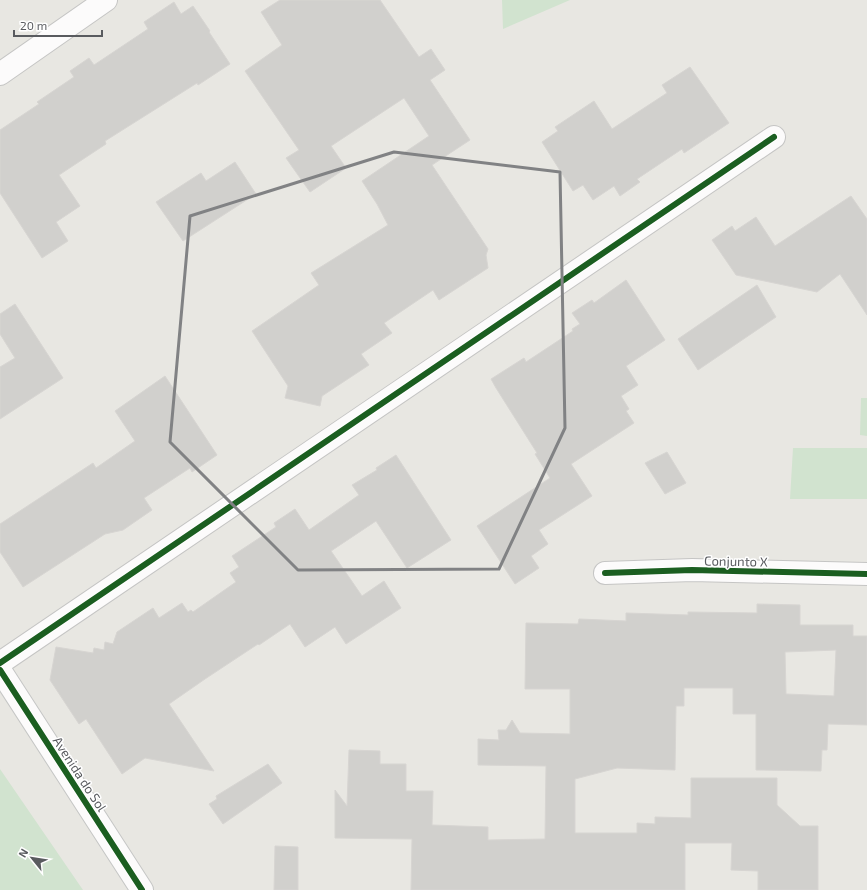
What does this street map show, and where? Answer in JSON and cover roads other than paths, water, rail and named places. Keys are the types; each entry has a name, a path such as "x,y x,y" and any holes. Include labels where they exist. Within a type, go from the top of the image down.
{"street":[{"path":"0,74 106,0"},
{"path":"0,663 774,137"},
{"name":"Conjunto X","path":"605,573 692,570 867,574"},
{"name":"Avenida do Sol","path":"0,670 142,890"}]}
